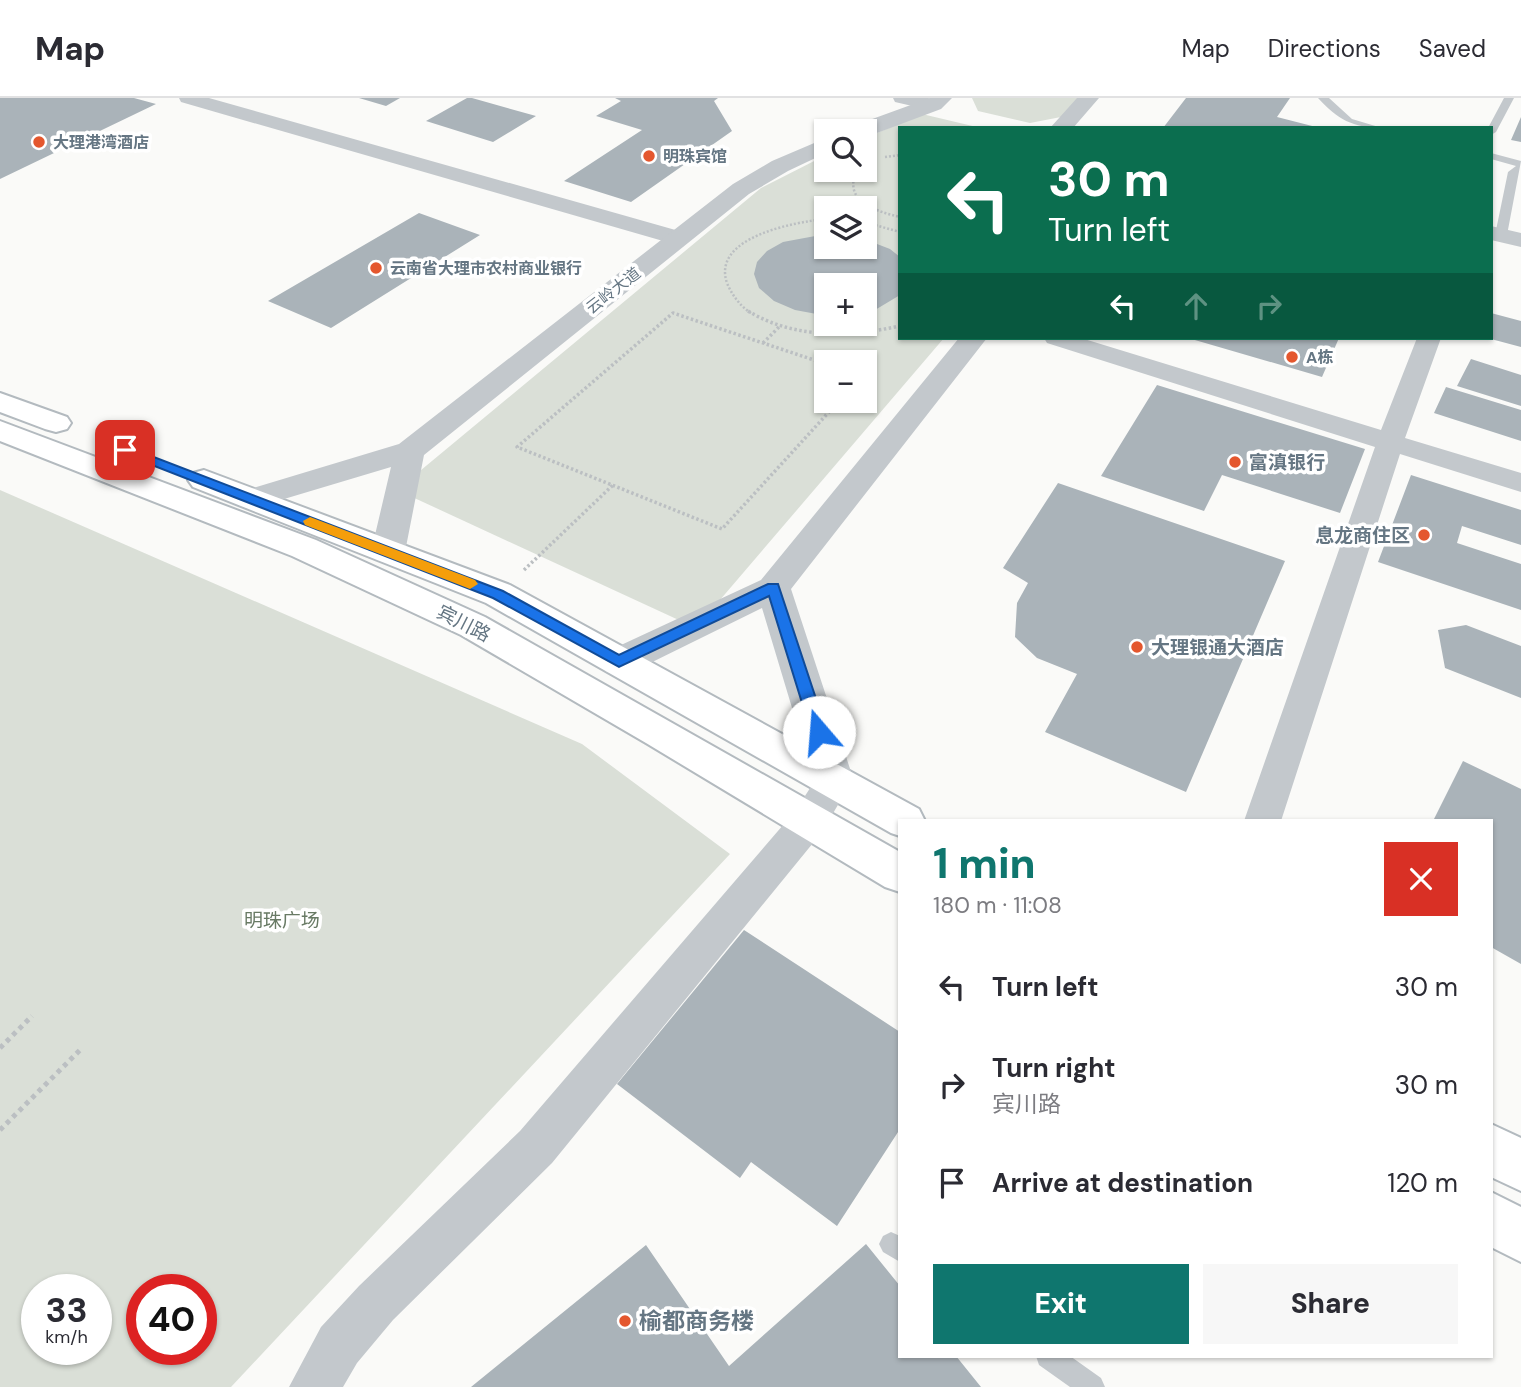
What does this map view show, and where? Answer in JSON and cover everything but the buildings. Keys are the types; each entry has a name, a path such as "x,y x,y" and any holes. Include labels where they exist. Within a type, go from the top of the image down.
{"main road":[{"name":"宾川路","path":"0,402 498,594 902,819"},
{"name":"宾川路","path":"0,430 304,548 473,626 660,732 898,873"},
{"path":"1493,1150 1521,1166"},
{"path":"1493,1219 1521,1236"}],"street":[{"path":"188,98 215,101 678,238"},
{"path":"902,98 938,102"},
{"path":"1064,126 1089,98"},
{"path":"877,125 938,102"},
{"name":"云岭大道","path":"410,451 678,238 761,176 814,151"},
{"path":"619,662 773,588 971,340"},
{"path":"1071,340 1125,347 1390,442 1521,483"},
{"path":"1263,819 1390,442 1428,340"},
{"path":"251,499 410,451 388,552"},
{"path":"315,1387 339,1345 376,1303 536,1147 809,821 834,780 773,588"}],"lane":[{"path":"1323,98 1349,121 1369,126"},
{"path":"1493,129 1509,103"},
{"path":"1493,157 1521,165"},
{"path":"1504,236 1513,172 1521,165"},
{"path":"1051,1358 1092,1387"}],"path":[{"path":"852,182 855,196 879,212 898,217"},
{"path":"814,220 794,222 764,231 740,245 727,264 727,283 731,293 750,312 780,326 809,333 870,333 898,326"},
{"path":"877,226 898,231"},
{"path":"814,360 673,313 517,447 722,529 828,413"},
{"path":"763,343 780,326"},
{"path":"498,594 613,485"},
{"path":"0,1048 32,1016"},
{"path":"0,1130 80,1050"}],"green space":[{"path":"972,98 1078,98 1061,117 1030,123 978,111"},
{"path":"922,114 973,126 898,126 898,340 942,340 696,628 397,490 761,188 814,161 814,182 877,182 877,133"},
{"name":"明珠广场","path":"0,490 582,744 730,854 231,1387 0,1387"}],"slow traffic":[{"path":"310,521 470,584"}],"place":[{"name":"大理港湾酒店","path":"39,142"},
{"name":"明珠宾馆","path":"649,156"},
{"name":"云南省大理市农村商业银行","path":"376,268"},
{"name":"A栋","path":"1292,357"},
{"name":"富滇银行","path":"1235,462"},
{"name":"息龙商住区","path":"1424,535"},
{"name":"大理银通大酒店","path":"1137,647"},
{"name":"榆都商务楼","path":"625,1321"}],"route":[{"path":"125,450 498,594 619,662 773,588 819,732"}]}
